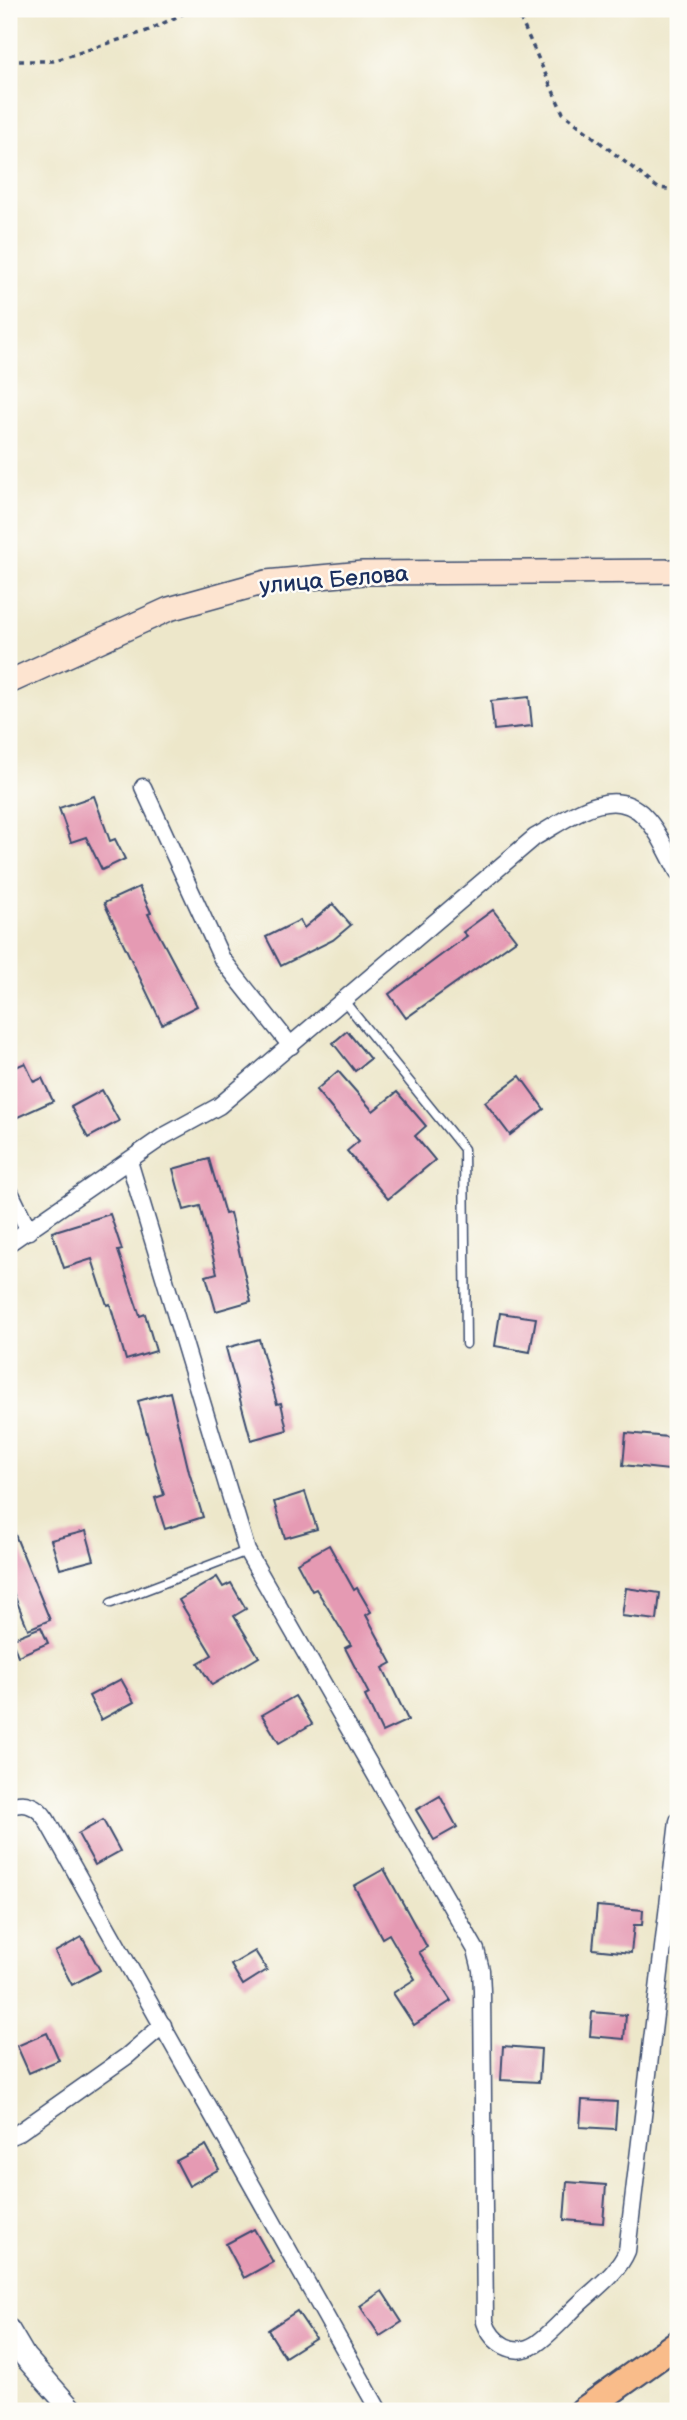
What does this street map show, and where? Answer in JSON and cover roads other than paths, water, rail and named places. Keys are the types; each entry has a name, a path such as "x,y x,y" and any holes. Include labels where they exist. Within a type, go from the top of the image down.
{"main road":[{"name":"улица Белова","path":"9,682 169,609 266,582 363,573 678,572"},
{"path":"583,2411 678,2343"}],"street":[{"path":"143,788 222,959 291,1046"},
{"path":"9,1243 164,1136 219,1106 535,837 596,804 622,803 644,816 678,872"},
{"path":"129,1161 247,1550 476,1950 482,1991 485,2322 489,2332 504,2346 515,2349 535,2344 616,2270 626,2251 678,1821"},
{"path":"9,1190 29,1231"},
{"path":"9,1807 28,1804 35,1807 46,1819 379,2411"},
{"path":"9,2137 127,2056 163,2025"},
{"path":"9,2331 25,2357 73,2411"}],"lane":[{"path":"344,1001 464,1149 466,1343"},
{"path":"111,1603 247,1550"}]}
